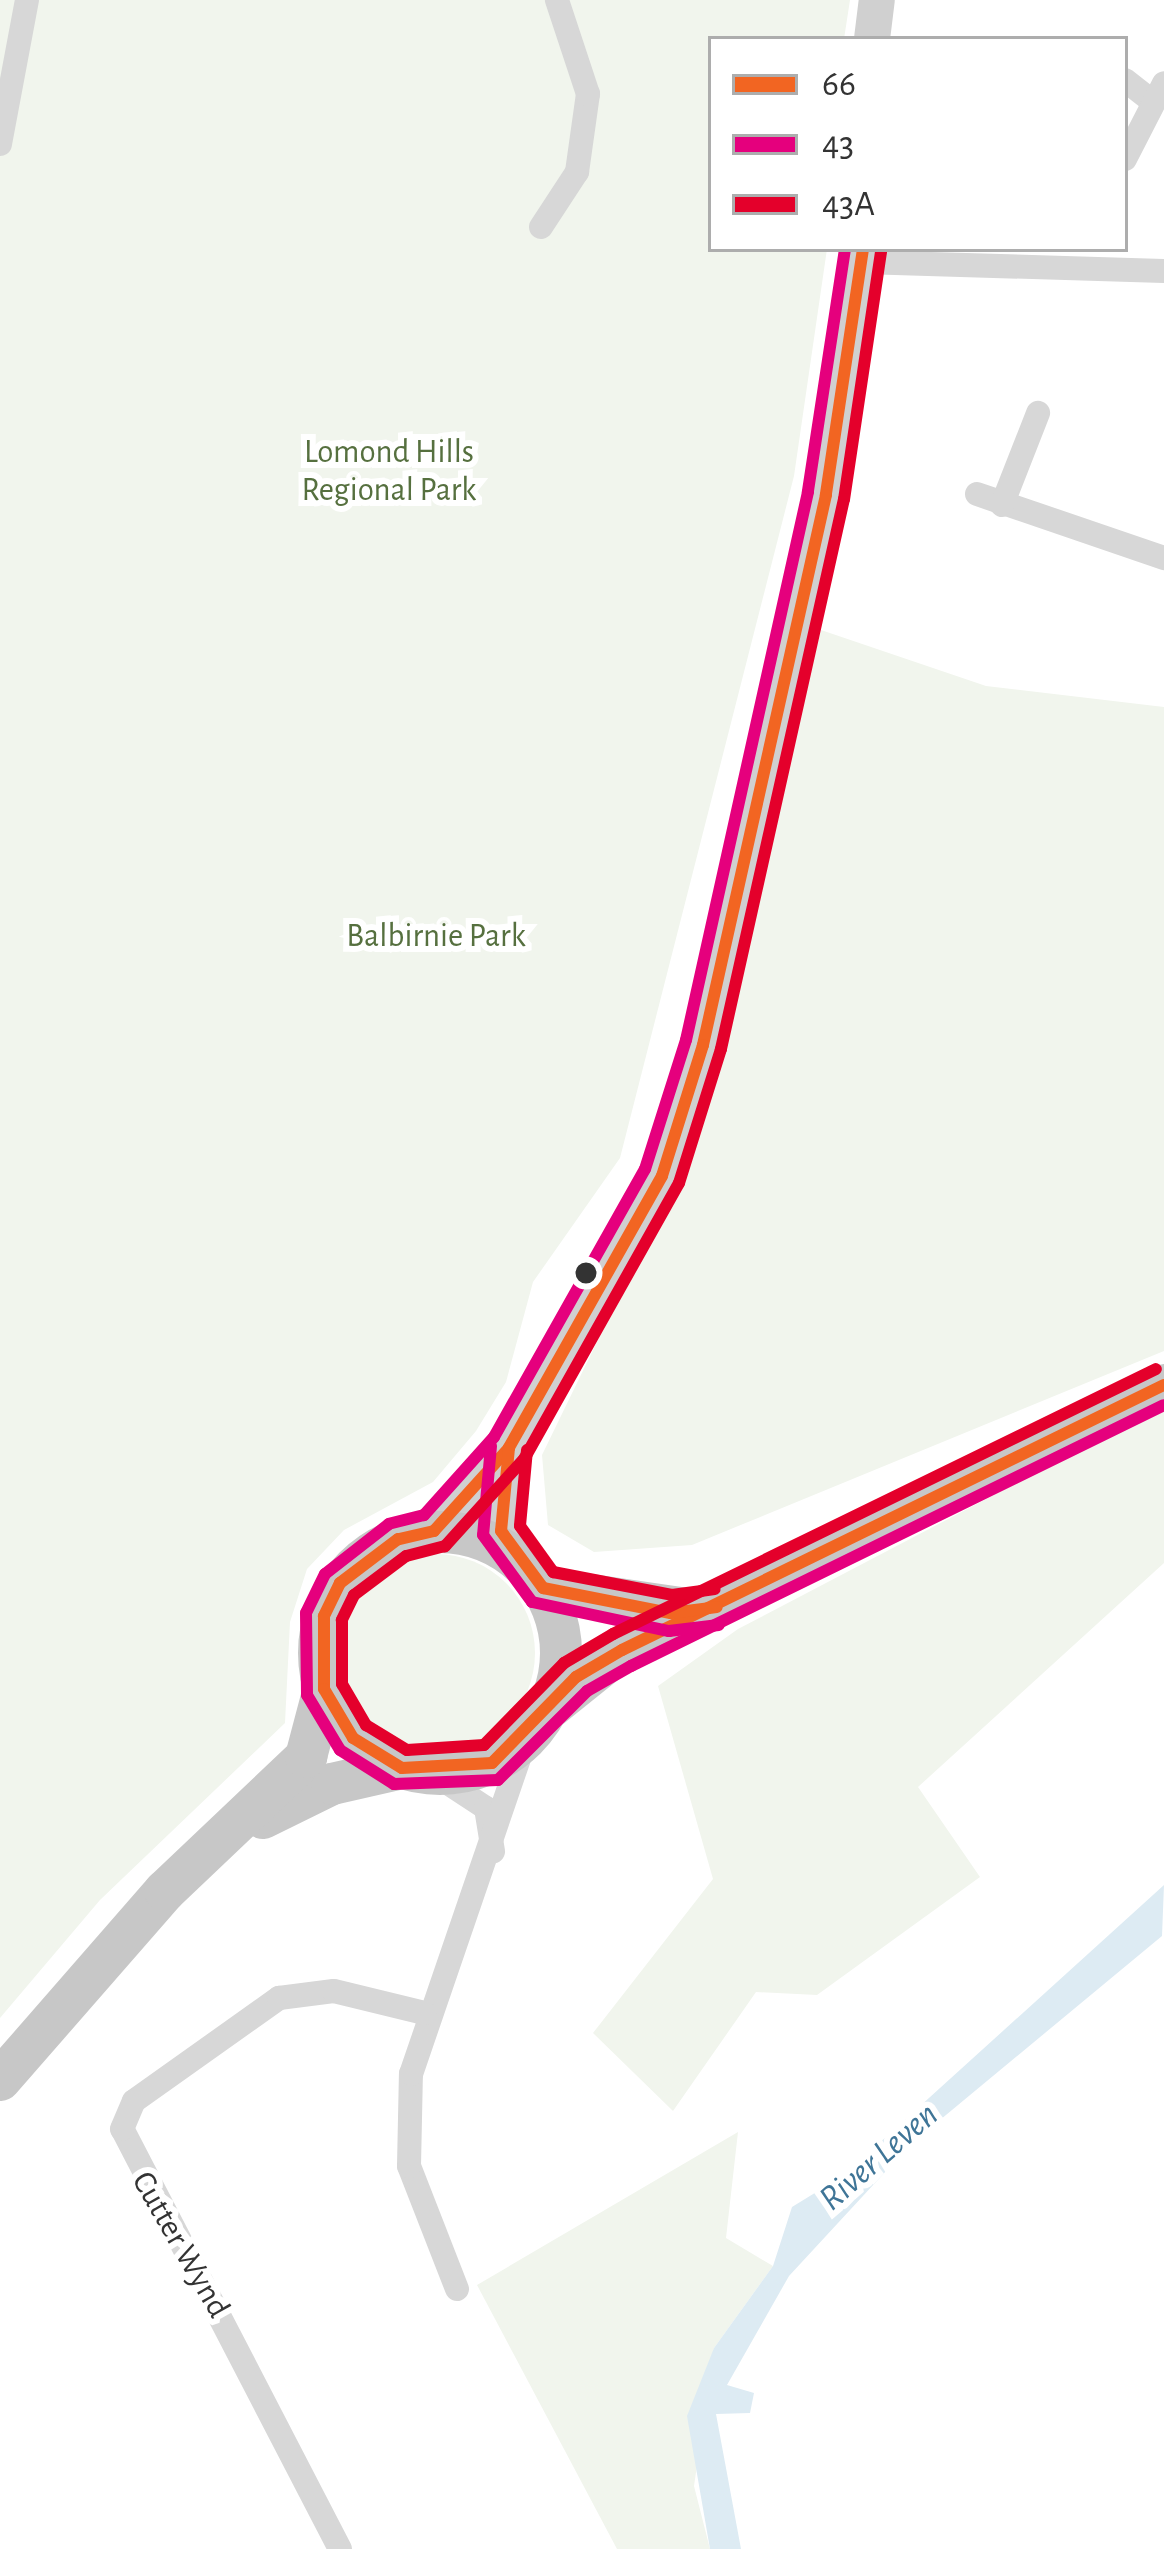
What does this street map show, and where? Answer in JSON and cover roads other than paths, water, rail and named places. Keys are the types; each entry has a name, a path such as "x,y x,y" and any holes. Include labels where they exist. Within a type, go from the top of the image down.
{"highway":[{"path":"216,1844 332,1784 492,1763 533,1729 576,1678 1164,1385"},
{"path":"0,2080 216,1844 306,1757 324,1689 324,1616 340,1583 382,1548 434,1531 513,1556 543,1588 561,1656 533,1729"},
{"path":"543,1588 671,1613 717,1607"},
{"path":"324,1689 353,1738 418,1771"}],"main road":[{"path":"872,36 878,0"},
{"path":"434,1531 509,1448 662,1176 703,1045 826,495 862,256"},
{"path":"509,1448 498,1508 513,1556"}],"street":[{"path":"0,144 27,0"},
{"path":"542,227 577,172 588,94 557,0"},
{"path":"1128,81 1158,92 1128,153"},
{"path":"862,256 1118,260 1164,271"},
{"path":"1002,505 1038,413"},
{"path":"977,494 1164,558"},
{"path":"458,2289 409,2166 424,2013 494,1853 533,1729"},
{"path":"418,1771 486,1808 494,1853"},
{"name":"Cutter Wynd","path":"340,2549 122,2128 134,2101 278,1998 334,1990 424,2013"}],"water":[{"name":"River Leven","path":"1164,1885 1162,1936 911,2144 789,2276 727,2385 754,2393 750,2413 716,2414 741,2549 710,2549 687,2416 714,2348 773,2266 792,2207 844,2175"}],"park label":[{"name":"Lomond Hills Regional Park","path":"389,472"},
{"name":"Balbirnie Park","path":"436,937"}]}
